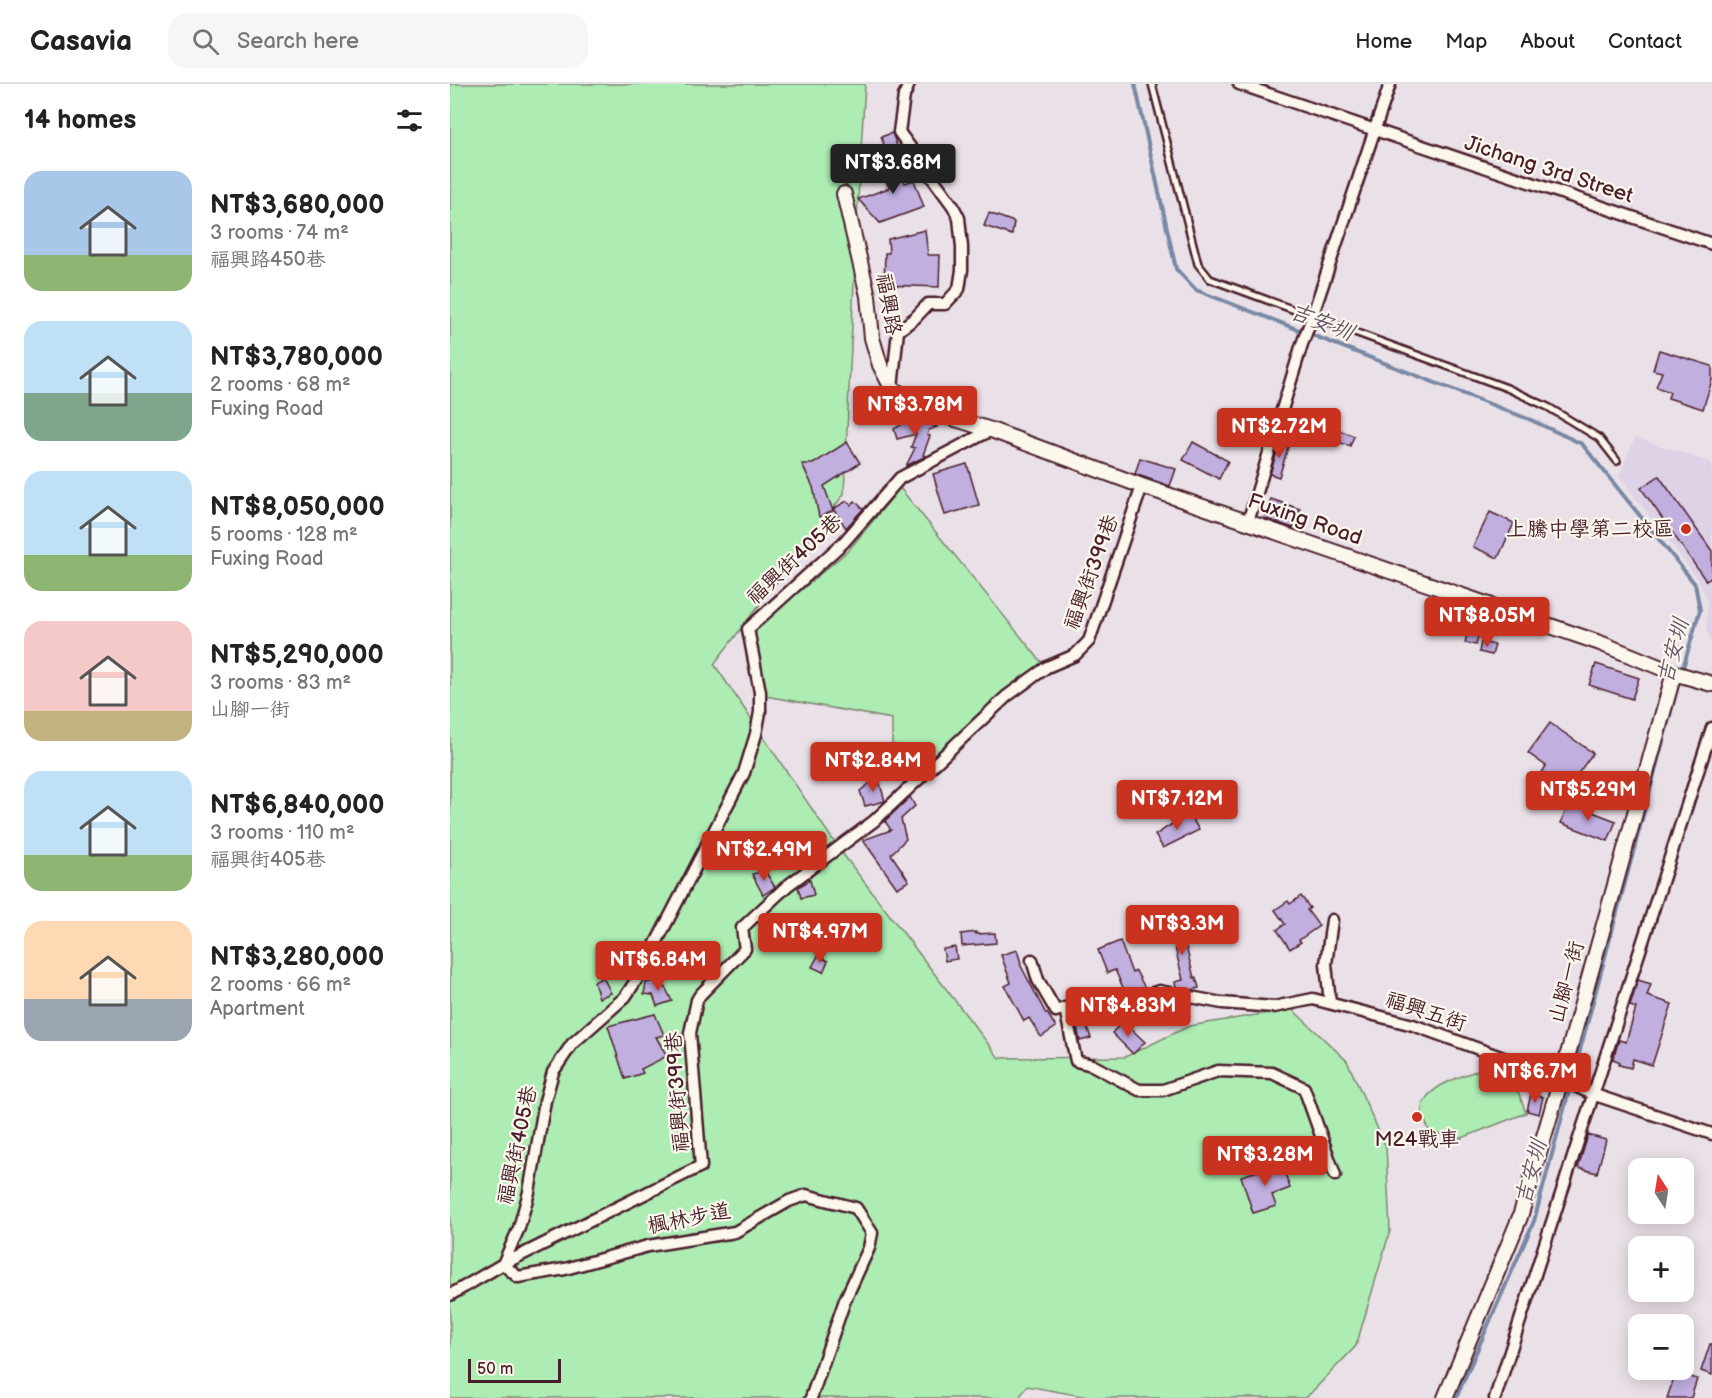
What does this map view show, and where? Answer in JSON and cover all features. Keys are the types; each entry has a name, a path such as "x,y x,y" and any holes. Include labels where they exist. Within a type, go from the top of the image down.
{"street":[{"path":"892,387 898,331 928,304 945,304 959,289 962,270 959,218 953,206 899,132 904,96 909,84"},
{"name":"Jichang 3rd Street","path":"1239,84 1712,244"},
{"path":"1248,522 1302,344 1390,84"},
{"name":"福興路","path":"844,194 868,296 872,338 880,364 892,387 917,407 991,430"},
{"name":"Fuxing Road","path":"991,430 1142,486 1712,684"},
{"name":"福興街405巷","path":"503,1264 519,1228 529,1192 552,1072 572,1044 625,997 639,976 744,773 760,712 760,692 748,629 844,542 900,477 991,430"},
{"name":"福興街399巷","path":"503,1264 701,1166 690,1033 700,995 746,949 742,928 787,886 874,821 1007,696 1047,667 1075,656 1082,649 1089,640 1142,486"},
{"name":"山腳一街","path":"1445,1398 1520,1217 1681,675"},
{"path":"1495,1398 1712,728"},
{"path":"1330,1003 1326,964 1332,920"},
{"path":"1032,960 1038,980 1056,1011 1065,1008 1076,1061 1092,1065 1138,1090 1163,1090 1218,1071 1272,1073 1304,1088 1335,1175"},
{"name":"福興五街","path":"1065,1008 1074,1005 1126,1002 1160,991 1222,1003 1274,1006 1313,999 1413,1025 1561,1079 1592,1094 1712,1134"},
{"name":"楓林步道","path":"503,1264 518,1277 565,1269 648,1246 735,1232 806,1195 856,1208 872,1233 871,1240 844,1300 811,1398"},
{"path":"450,1295 503,1264"}],"lane":[{"path":"1152,84 1198,264 1210,279 1311,320 1507,388 1548,406 1599,438 1617,461"}],"shaded area":[{"name":"上騰中學第二校區","path":"1635,437 1712,463 1712,645 1706,630 1707,601 1699,581 1619,476"}],"green space":[{"path":"450,84 865,84 844,494 714,664 839,849 999,1058 1125,1057 1189,1026 1292,1009 1347,1061 1386,1147 1390,1231 1356,1346 1306,1398 1093,1398 1027,1386 1019,1398 450,1398"},
{"path":"900,488 1043,664 990,706 930,759 892,744 892,719 766,696 757,660 755,640 758,626 849,550"},
{"path":"1507,1061 1526,1113 1462,1138 1450,1138 1429,1130 1422,1112 1424,1102 1431,1093 1455,1079"}],"building":[{"path":"892,133 897,146 886,150 881,137"},
{"path":"896,155 905,183 914,180 924,207 880,223 858,199 889,188 879,163"},
{"path":"989,213 1014,222 1012,235 984,226"},
{"path":"925,230 928,255 940,255 939,287 884,285 885,253 889,253 888,239"},
{"path":"1659,350 1712,366 1712,380 1703,409 1668,398 1670,392 1656,387 1662,372 1653,370"},
{"path":"884,391 896,404 877,409"},
{"path":"912,418 937,427 929,430 927,435 930,436 923,455 926,456 906,466 915,448 911,447 916,434 897,439 894,429"},
{"path":"1321,428 1333,431 1330,441 1319,438"},
{"path":"1339,430 1354,436 1350,446 1335,441"},
{"path":"847,442 860,463 824,486 833,511 819,517 813,487 802,464 813,464"},
{"path":"1193,442 1228,461 1219,479 1183,460"},
{"path":"1280,442 1289,444 1279,477 1270,474"},
{"path":"1140,458 1176,469 1170,486 1135,474"},
{"path":"967,464 979,505 945,515 933,474"},
{"path":"1659,476 1712,551 1712,577 1706,581 1641,488"},
{"path":"1271,499 1300,509 1293,528 1264,518"},
{"path":"847,501 851,505 855,501 863,509 846,528 833,509"},
{"path":"1490,512 1514,523 1498,558 1473,547"},
{"path":"1470,621 1481,623 1476,645 1465,643"},
{"path":"1481,642 1495,645 1492,655 1479,652"},
{"path":"1596,664 1639,678 1632,699 1589,685"},
{"path":"1550,723 1593,753 1561,797 1536,782 1546,766 1528,753"},
{"path":"878,777 885,801 865,806 860,791"},
{"path":"910,797 915,806 901,819 906,839 891,854 909,881 897,888 863,840 891,830 885,821"},
{"path":"1569,803 1616,821 1608,841 1561,823"},
{"path":"1189,813 1199,830 1163,848 1155,835"},
{"path":"765,871 775,887 763,895 752,874"},
{"path":"810,880 814,895 801,898 798,887"},
{"path":"1301,896 1310,908 1307,910 1319,926 1290,949 1277,930 1285,924 1275,910 1288,901 1290,904"},
{"path":"1178,915 1194,978 1196,977 1199,988 1192,990 1176,987 1175,982 1183,980 1168,919"},
{"path":"836,927 840,940 830,944 826,931"},
{"path":"976,932 976,934 995,933 996,943 962,946 961,934"},
{"path":"1120,941 1132,973 1136,971 1145,988 1126,994 1115,970 1107,973 1098,950"},
{"path":"955,947 957,959 945,961 943,949"},
{"path":"1017,950 1020,964 1046,1014 1056,1027 1041,1037 1029,1018 1024,1021 1005,986 1011,983 1001,955"},
{"path":"818,956 828,961 823,972 812,967"},
{"path":"603,977 611,993 599,998 594,982"},
{"path":"661,979 672,1001 657,1006 653,995 644,994 646,983"},
{"path":"1638,980 1651,984 1647,996 1672,1004 1652,1065 1633,1059 1631,1068 1619,1065 1620,1062 1613,1059 1619,1040 1626,1042 1636,1008 1630,1006"},
{"path":"1082,1012 1091,1038 1080,1041 1074,1013"},
{"path":"655,1014 664,1035 656,1037 667,1056 641,1069 643,1073 625,1079 608,1026"},
{"path":"1123,1021 1145,1042 1133,1054 1112,1033"},
{"path":"1531,1094 1543,1097 1539,1114 1527,1111"},
{"path":"1588,1135 1606,1140 1597,1173 1578,1168"},
{"path":"1282,1164 1290,1188 1272,1195 1276,1206 1253,1213 1241,1176"},
{"path":"1710,1344 1712,1344 1712,1375 1701,1371"},
{"path":"1697,1379 1691,1398 1667,1398 1673,1380"}],"waterway":[{"name":"吉安圳","path":"1135,84 1176,269 1196,290 1531,420 1582,444 1695,584 1700,610 1682,671"},
{"name":"吉安圳","path":"1456,1398 1534,1221 1680,678"}],"place":[{"name":"上騰中學第二校區","path":"1686,529"},
{"name":"M24戰車","path":"1417,1117"}]}
